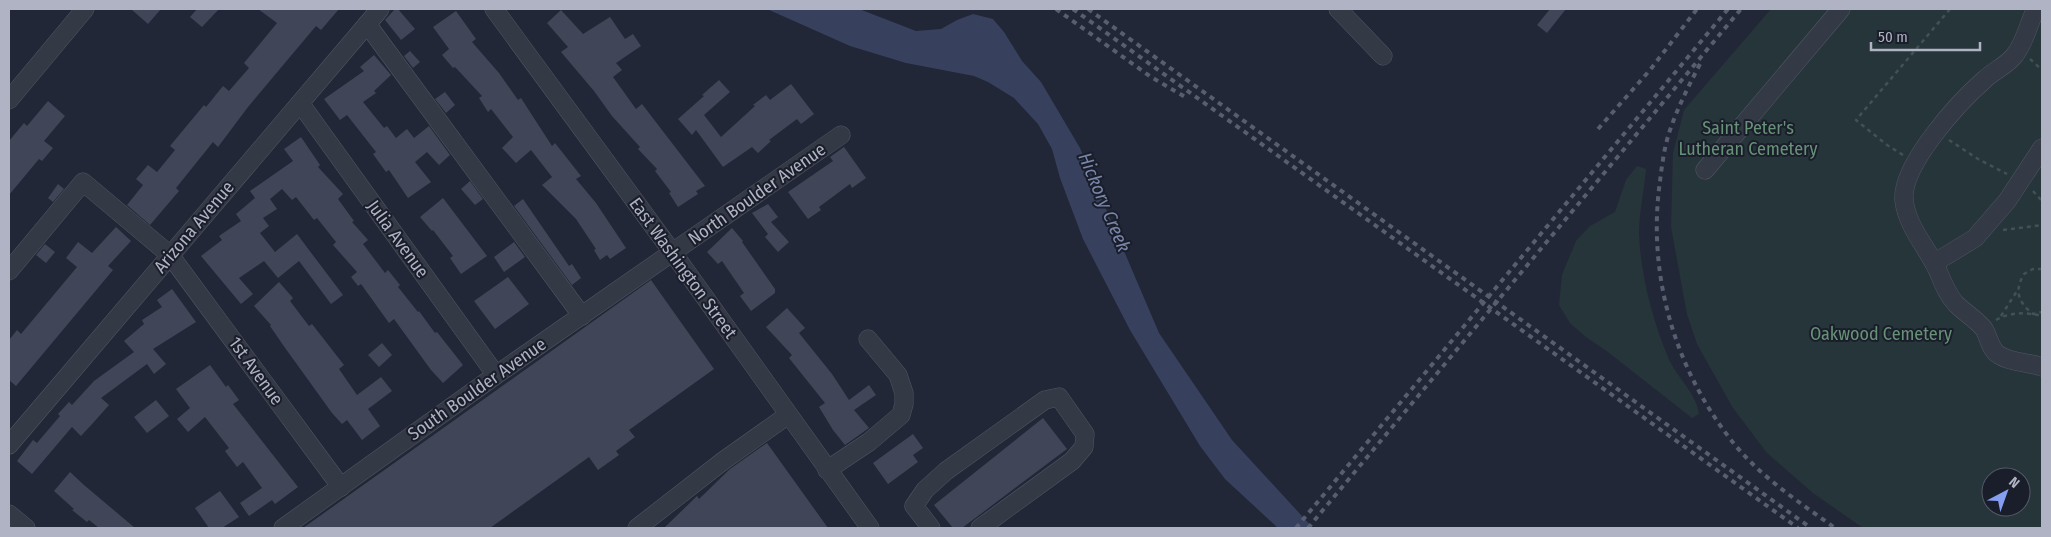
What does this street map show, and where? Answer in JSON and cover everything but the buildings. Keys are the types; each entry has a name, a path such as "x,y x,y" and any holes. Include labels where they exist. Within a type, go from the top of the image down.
{"street":[{"path":"9,100 84,9"},
{"name":"Arizona Avenue","path":"9,446 380,9"},
{"name":"East Washington Street","path":"494,9 673,253 870,528"},
{"path":"1338,9 1383,56"},
{"path":"1704,170 1841,9"},
{"path":"2036,9 2014,56 1968,94 1916,161 1908,176 1904,199 1911,225 1934,263 1946,291 1955,303 1982,328 1997,354 2004,358 2042,367"},
{"path":"367,24 582,316"},
{"name":"Julia Avenue","path":"300,103 496,375"},
{"name":"North Boulder Avenue","path":"673,253 840,136"},
{"path":"1934,263 1975,238 1995,216 2042,148"},
{"name":"1st Avenue","path":"9,271 83,182 170,255 341,487"},
{"name":"South Boulder Avenue","path":"283,528 496,375 673,253"},
{"path":"828,470 868,442 901,415 904,393 898,375 868,339"},
{"path":"931,528 914,506 925,490 946,471 1045,400 1059,397 1085,434 1084,447 1072,461 980,528"},
{"path":"637,528 724,461 788,415"},
{"path":"9,514 26,528"}],"path":[{"path":"1916,161 1888,146 1856,120 1950,9"},
{"path":"1939,130 1953,143 1978,159 1998,170 2021,179"},
{"path":"1999,231 2042,225"},
{"path":"2000,317 2017,291 2024,274 2033,269 2042,270"},
{"path":"2017,291 2018,298 2024,307 2034,314"},
{"path":"1982,328 2008,314 2042,314"}],"green space":[{"name":"Oakwood Cemetery","path":"1771,9 2042,9 2042,528 1863,528 1813,493 1767,453 1733,408 1697,344 1687,314 1671,227 1673,153 1684,110"},
{"path":"1637,166 1646,169 1639,234 1642,266 1648,297 1668,357 1697,406 1699,414 1692,418 1586,337 1570,323 1559,305 1562,275 1576,241 1590,226 1615,212 1626,180"}],"water":[{"path":"767,9 859,9 916,31 941,29 973,14 993,19 1004,32 1022,61 1041,82 1080,148 1159,333 1232,440 1313,528 1278,528 1225,479 1200,446 1130,330 1083,239 1060,178 1052,149 1038,124 1014,98 974,76 906,63 850,46"}],"railway":[{"path":"1056,9 1151,77 1187,98"},
{"path":"1073,9 1798,528"},
{"path":"1088,9 1811,528"},
{"path":"1598,129 1650,70 1697,9"},
{"path":"1296,528 1728,9"},
{"path":"1308,528 1741,9"},
{"path":"1700,64 1683,98 1669,133 1664,151 1660,181 1657,216 1658,250 1669,318 1694,382 1711,412 1731,440 1767,477 1835,528"}],"park label":[{"name":"Saint Peter's Lutheran Cemetery","path":"1748,138"}],"water label":[{"name":"Hickory Creek","path":"1105,202"}]}
